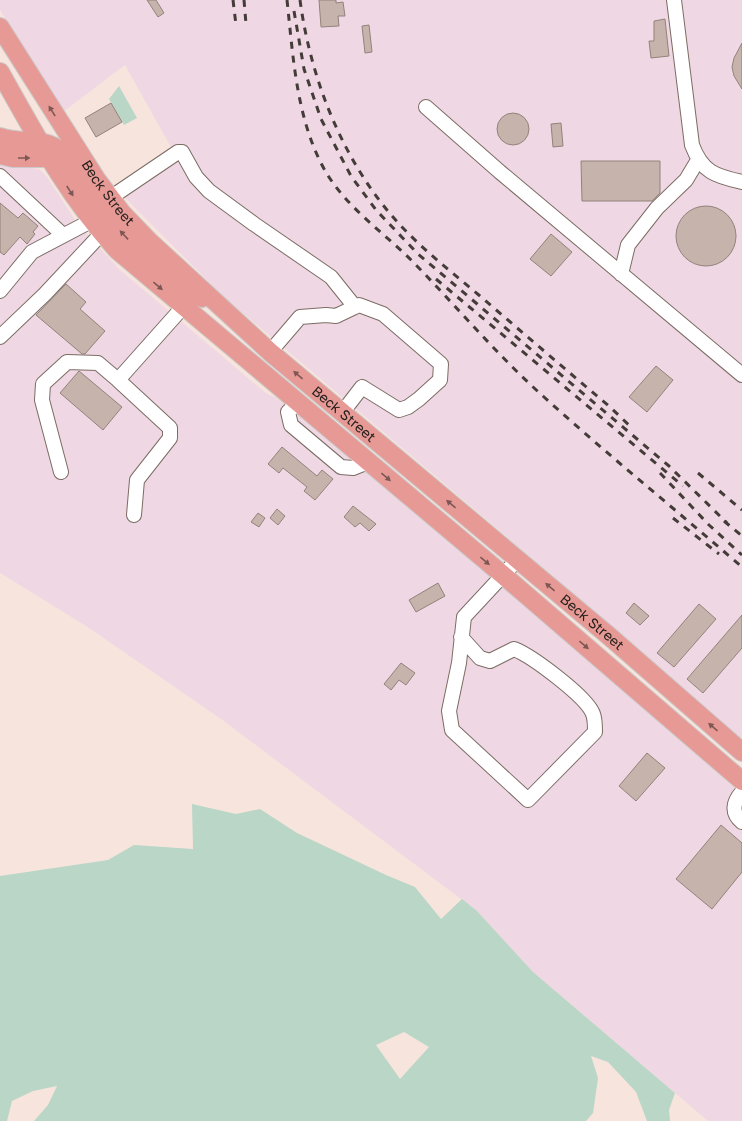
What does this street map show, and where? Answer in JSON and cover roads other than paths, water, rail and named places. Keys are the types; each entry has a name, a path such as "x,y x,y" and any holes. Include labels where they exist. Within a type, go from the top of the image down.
{"main road":[{"name":"Beck Street","path":"0,26 73,144 110,198 149,241 270,352 518,560 742,752"},
{"name":"Beck Street","path":"0,72 49,158 96,227 133,265 503,576 742,781"},
{"path":"0,137 10,140 40,141 53,145 61,151 98,205 124,236 151,263 178,286 220,307"},
{"path":"0,155 13,158 49,158"}],"lane":[{"path":"674,0 692,145 698,160 718,177 742,182"},
{"path":"426,106 500,172 742,375"},
{"path":"110,198 178,152 182,152 196,177 209,191 254,224 332,277 355,307"},
{"path":"621,274 628,245 657,208 686,180 698,160"},
{"path":"0,176 63,235"},
{"path":"0,291 32,252 63,235 96,227"},
{"path":"0,337 45,294 96,227"},
{"path":"270,352 300,317 326,315 336,316 359,305 383,314 442,364 440,380 408,407 399,410 362,387 342,413"},
{"path":"118,380 183,307"},
{"path":"61,472 42,400 44,384 67,362 98,363 170,428 170,438 137,480 134,515"},
{"path":"461,637 480,658 490,661 514,649 527,654 571,688 593,713 595,732 528,800 452,730 449,711 458,670 461,637 464,617 518,560"},
{"path":"742,792 735,799 734,805 737,817 742,822"}],"railway":[{"path":"233,0 236,25"},
{"path":"244,0 246,24"},
{"path":"287,0 297,84 306,126 322,165 341,193 352,206 415,264 494,349 527,381 568,419 742,567"},
{"path":"300,0 311,56 329,111 355,163 387,210 408,234 609,406 633,429"},
{"path":"294,11 304,69 321,119 351,176 376,210 418,254 669,466 727,523"},
{"path":"436,279 683,486"},
{"path":"660,473 709,525 742,555"},
{"path":"698,473 742,510"},
{"path":"673,518 719,554"},
{"path":"724,521 742,536"}]}
